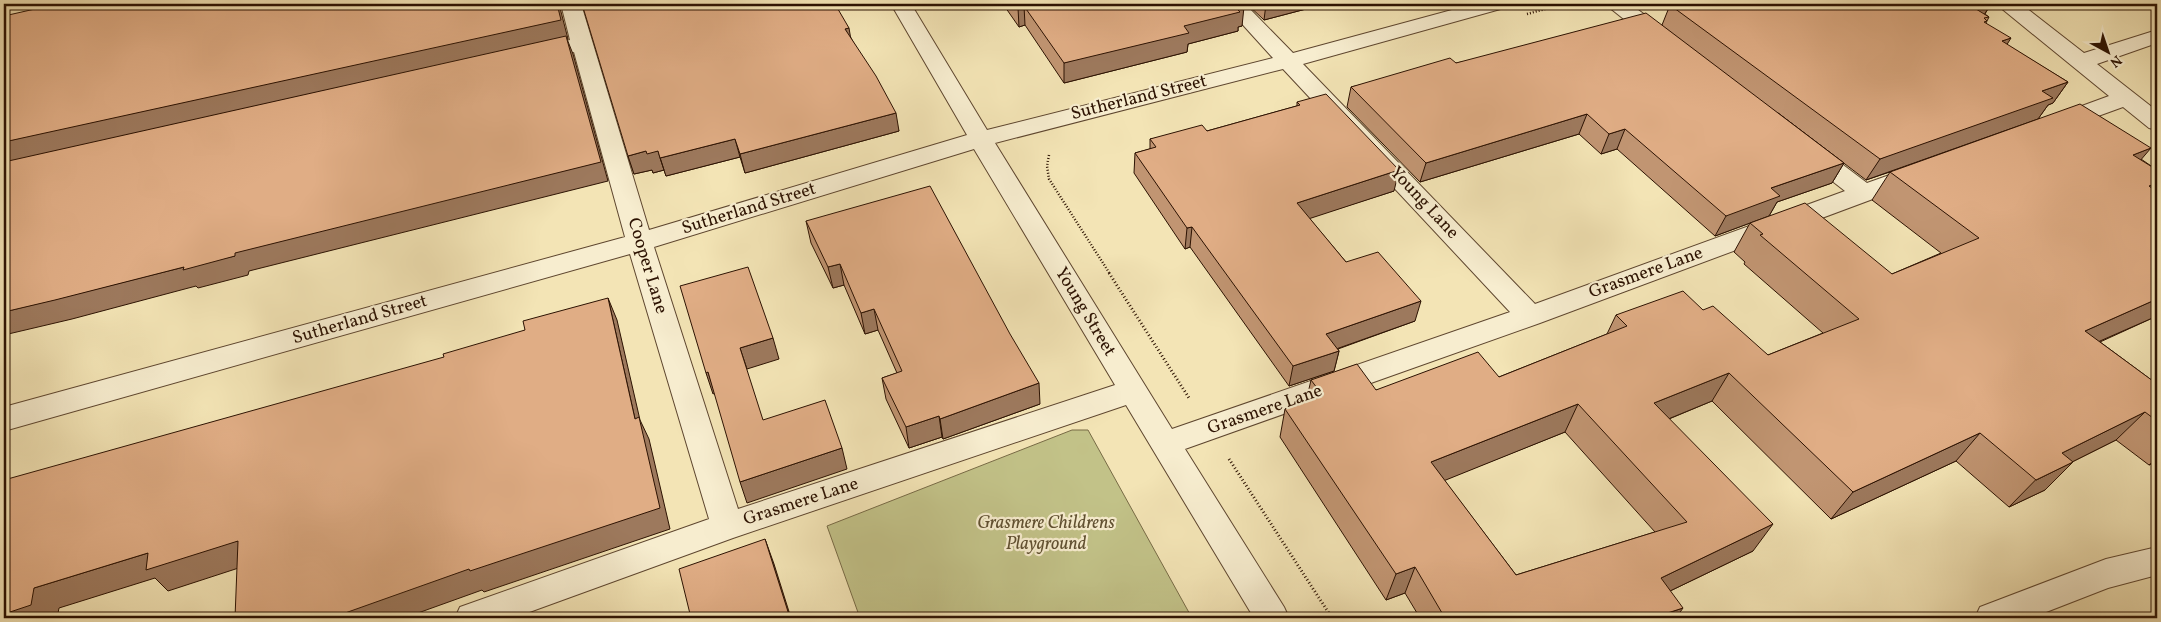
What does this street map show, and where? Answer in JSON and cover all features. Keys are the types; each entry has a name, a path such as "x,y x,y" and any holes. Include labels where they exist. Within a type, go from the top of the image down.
{"street":[{"name":"Cooper Lane","path":"571,4 640,242 727,526"},
{"name":"Young Street","path":"901,4 1132,391 1272,618"},
{"name":"Young Lane","path":"1234,4 1530,316"},
{"name":"Sutherland Street","path":"4,419 640,242 980,139 1289,61 1496,4"},
{"path":"1617,4 1678,50"},
{"path":"2008,4 2157,123"},
{"path":"2080,62 2157,36"},
{"path":"514,59 582,44"},
{"path":"2032,132 2126,98"},
{"path":"1793,138 1863,192"},
{"name":"Grasmere Lane","path":"1165,444 1530,316 1938,165"},
{"name":"Grasmere Lane","path":"472,618 727,526 1132,391"},
{"path":"1992,618 2106,574 2157,561"}],"path":[{"path":"1053,150 1049,153 1046,166 1049,178 1177,380"},
{"path":"1227,456 1332,618"}],"green space":[{"name":"Grasmere Childrens Playground","path":"1072,430 1088,430 1192,618 860,618 827,526"}],"building":[{"path":"57,4 557,4 561,20 4,142 4,16"},
{"path":"582,4 835,4 849,28 845,29 876,76 896,113 740,154 735,139 660,158 658,151 647,154 646,151 628,156"},
{"path":"1015,4 1241,4 1244,7 1237,9 1240,12 1184,26 1189,33 1064,63 1024,6 1018,8"},
{"path":"1991,4 1976,9 1989,17 1984,18 1987,21 1984,22 2011,38 2002,41 2068,82 2042,91 2053,98 1880,159 1670,5"},
{"path":"1646,13 1844,163 1771,188 1780,196 1726,216 1625,129 1609,134 1587,114 1426,163 1351,87 1450,58 1456,63"},
{"path":"566,36 601,162 235,253 235,256 183,270 184,267 4,312 4,162"},
{"path":"1326,94 1399,170 1297,203 1346,262 1378,252 1421,301 1326,334 1339,351 1293,366 1192,227 1187,228 1135,153 1156,147 1150,139 1202,125 1207,131 1300,105 1297,102"},
{"path":"2080,104 2151,148 2133,155 2157,170 2157,183 2149,186 2157,192 2157,299 2085,331 2157,384 2157,421 2145,412 2062,453 2073,462 2036,480 1980,433 1853,492 1729,373 1654,403 1773,524 1661,578 1683,608 1652,618 1445,618 1415,567 1396,574 1285,409 1323,396 1311,380 1357,364 1376,390 1478,352 1499,377 1627,326 1616,315 1683,291 1703,310 1713,306 1768,355 1859,319 1760,235 1763,234 1750,223 1805,203 1892,274 1979,238 1890,172","holes":["1578,404 1687,522 1516,575 1431,462"]},
{"path":"930,186 1010,334 1039,383 940,419 939,416 906,427 882,378 902,371 874,309 861,313 840,264 828,267 806,221"},
{"path":"748,267 773,338 740,348 763,420 825,400 842,448 740,482 708,372 706,373 680,286"},
{"path":"608,298 635,419 639,417 660,508 470,571 469,569 331,618 235,618 238,541 146,570 148,553 34,588 31,605 4,614 4,480 444,357 443,354 525,330 523,321"},
{"path":"765,539 790,618 691,618 679,569"}]}
